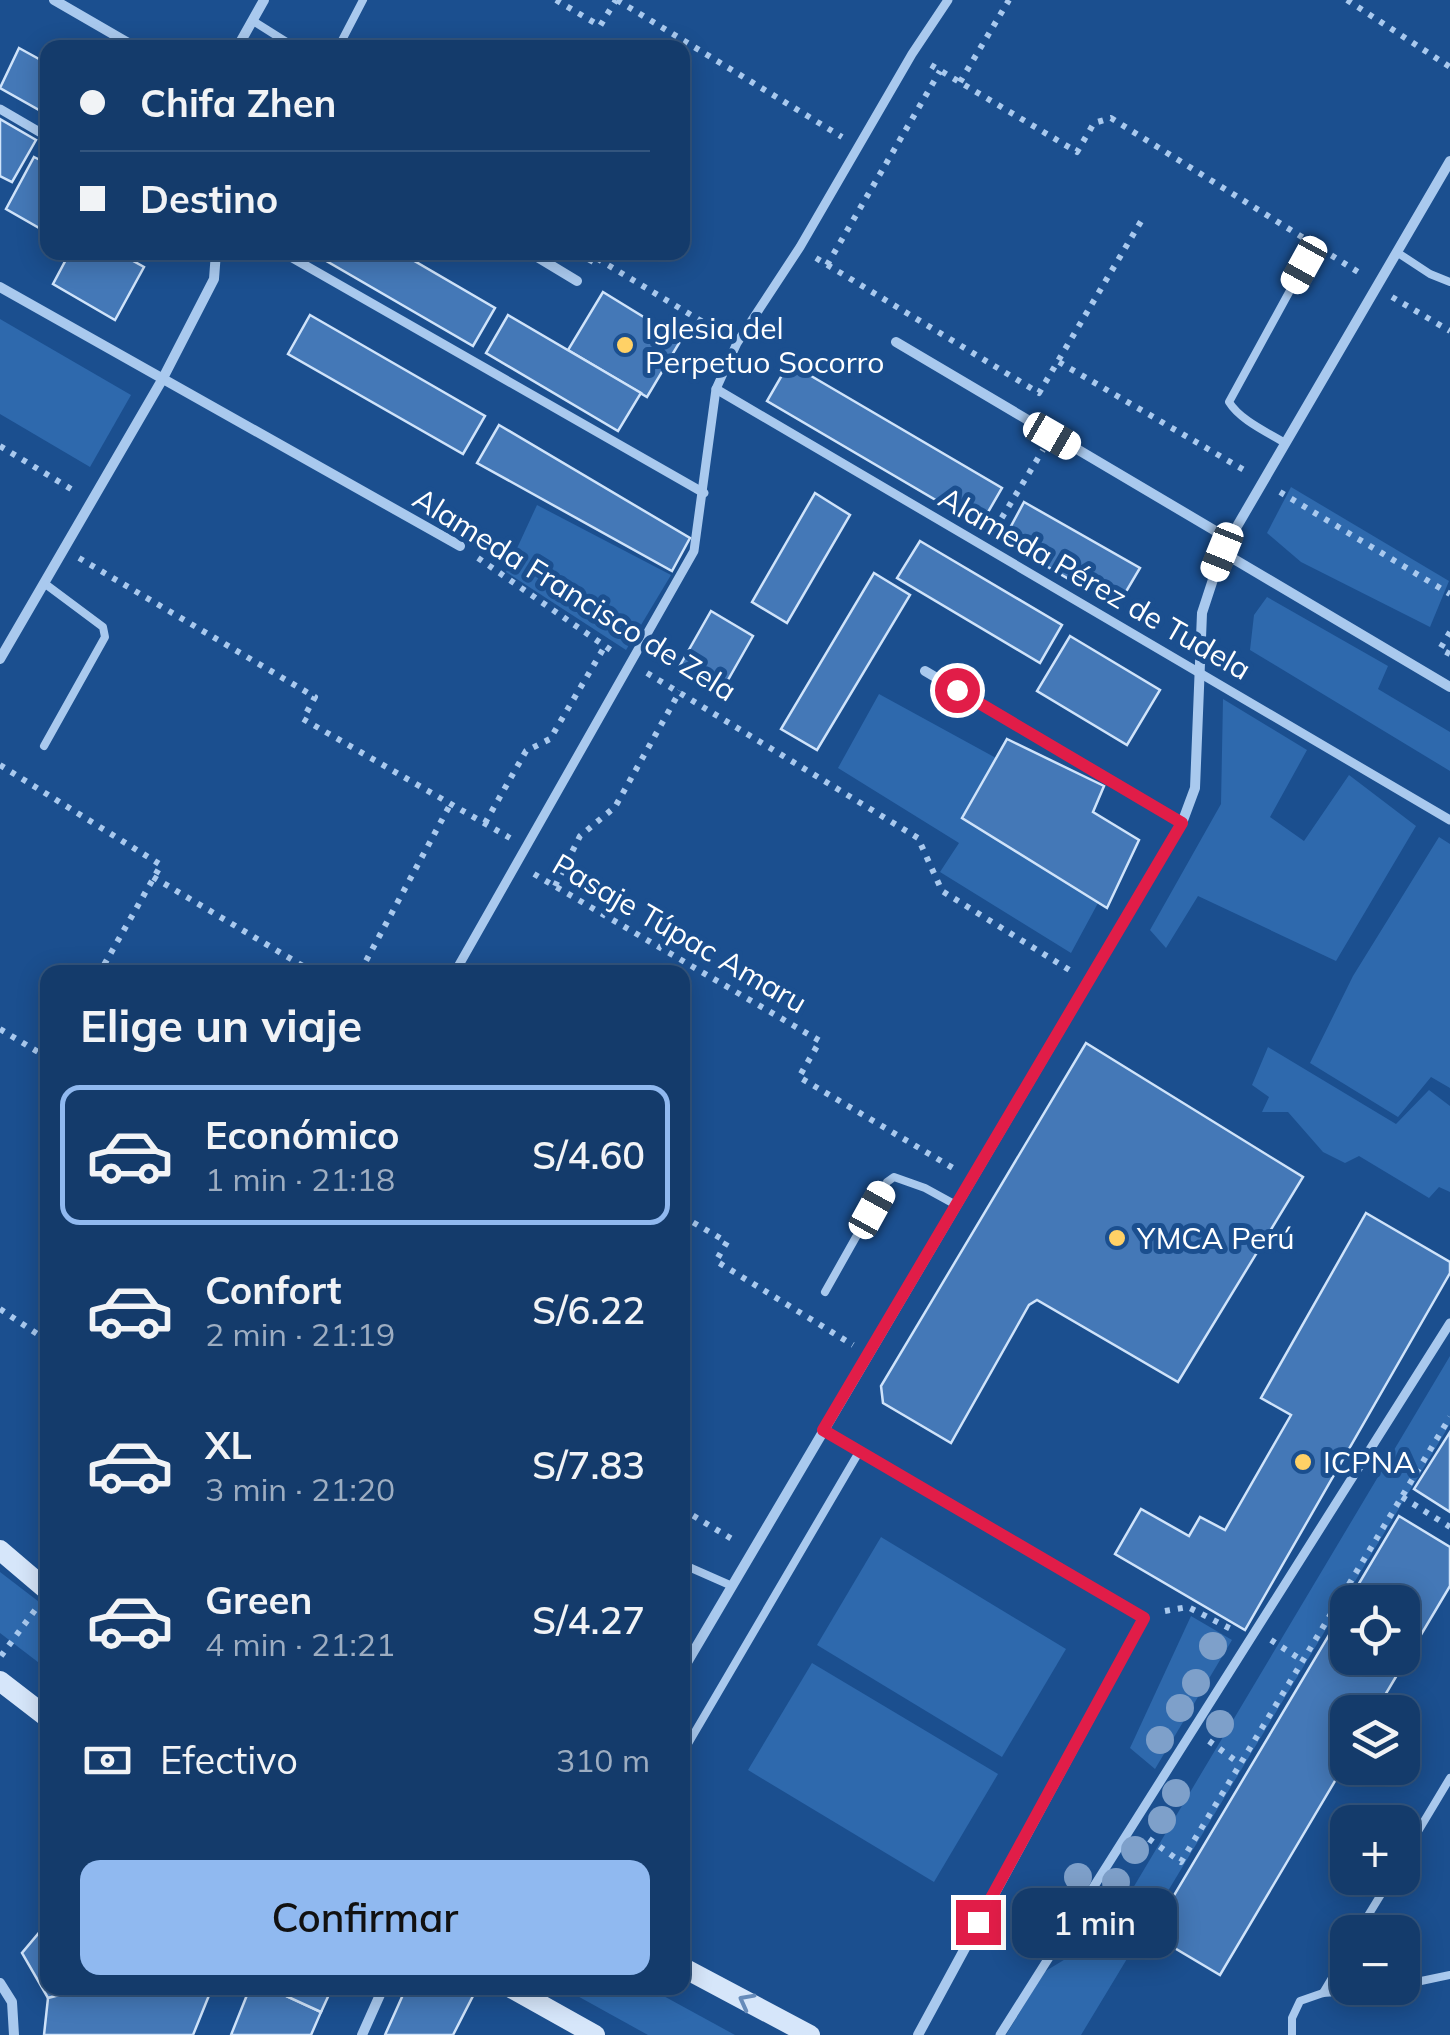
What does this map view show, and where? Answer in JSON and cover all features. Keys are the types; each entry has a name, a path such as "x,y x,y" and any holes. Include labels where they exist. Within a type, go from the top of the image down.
{"main road":[{"path":"0,1550 40,1595"},
{"path":"0,1681 40,1712"},
{"path":"690,1971 810,2035"},
{"path":"524,1995 595,2035"}],"street":[{"path":"54,0 122,40"},
{"path":"242,40 264,0"},
{"path":"459,965 694,551 716,389 737,342 800,247 912,54 948,0"},
{"path":"0,109 40,132"},
{"path":"690,1657 1182,823 1195,788 1202,613 1222,552 1450,161"},
{"path":"0,659 162,380 214,279 215,260"},
{"path":"296,260 704,492"},
{"path":"543,260 577,280"},
{"name":"Alameda Francisco de Zela","path":"0,287 460,546"},
{"path":"896,342 1229,539"},
{"name":"Alameda Pérez de Tudela","path":"716,389 1450,820"},
{"path":"1222,552 1450,687"},
{"path":"925,671 1182,823"},
{"path":"1000,2035 1450,1323"},
{"path":"823,1430 1144,1618 918,2035"},
{"path":"0,1984 12,2002 14,2035"},
{"path":"362,2035 380,1995"}],"lane":[{"path":"342,40 363,0"},
{"path":"253,20 284,40"},
{"path":"1398,253 1450,282"},
{"path":"1285,442 1231,407 1230,396 1304,265"},
{"path":"44,584 104,628 104,637 44,746"},
{"path":"825,1292 887,1182 894,1177 956,1205"},
{"path":"690,1740 859,1452"},
{"path":"690,1568 732,1586"},
{"path":"1420,1828 1450,1778"},
{"path":"1420,1982 1450,1976"},
{"path":"1322,1993 1330,1980"},
{"path":"1292,2035 1292,2018 1300,2000 1330,1992"}],"path":[{"path":"556,0 600,26 616,0 682,40"},
{"path":"960,82 1010,0"},
{"path":"1347,0 1450,67"},
{"path":"690,45 858,146"},
{"path":"912,54 1077,152 1094,123 1111,118 1450,331"},
{"path":"827,265 940,71"},
{"path":"800,247 1039,393 1142,218"},
{"path":"577,280 590,260"},
{"path":"600,260 737,342"},
{"path":"984,547 1052,436"},
{"path":"0,446 92,502"},
{"name":"Alameda Francisco de Zela","path":"460,546 630,663 918,838 942,891 1088,981"},
{"name":"Pasaje Túpac Amaru","path":"64,549 315,698 303,719 524,846"},
{"path":"1450,632 1440,648 1450,654"},
{"path":"485,822 526,751 550,739 605,646"},
{"path":"555,886 580,836 615,806 680,690"},
{"path":"0,766 161,865 104,965"},
{"path":"364,965 450,804"},
{"name":"Pasaje Túpac Amaru","path":"516,863 820,1041 798,1077 972,1179"},
{"path":"154,877 302,965"},
{"path":"0,1029 40,1053"},
{"path":"690,1221 727,1242 716,1261 867,1354"},
{"path":"0,1309 40,1336"},
{"path":"1132,1827 1181,1862 1450,1417"},
{"path":"1402,1497 1450,1527"},
{"path":"690,1514 753,1552"},
{"path":"0,1658 40,1602"},
{"path":"1144,1618 1188,1607 1303,1661"},
{"path":"1193,1729 1240,1764"}],"shaded area":[{"path":"0,319 131,395 90,467 0,414"},
{"path":"1291,487 1449,581 1430,627 1301,562 1267,533"},
{"path":"537,505 671,575 626,650 506,572"},
{"path":"1267,597 1388,666 1378,689 1450,732 1450,771 1250,650 1254,615"},
{"path":"879,694 996,758 963,818 1098,903 1071,953 940,872 959,843 838,768"},
{"path":"1223,699 1307,750 1270,817 1304,841 1349,775 1416,826 1336,961 1198,896 1166,948 1150,930 1221,804"},
{"path":"1439,837 1450,844 1450,1088 1431,1077 1398,1117 1310,1063 1353,976"},
{"path":"1268,1047 1396,1124 1429,1090 1450,1106 1450,1192 1439,1187 1429,1198 1359,1156 1345,1163 1323,1152 1288,1112 1262,1112 1269,1097 1252,1085"},
{"path":"1450,1356 1450,1424 1353,1585 1330,1585 1330,1623 1081,2035 1006,2035 1044,1972 1105,1935"},
{"path":"881,1537 1066,1649 1002,1757 817,1645"},
{"path":"0,1572 40,1603 40,1664 0,1633"},
{"path":"1191,1616 1232,1640 1155,1769 1130,1748"},
{"path":"812,1663 998,1774 934,1882 748,1770"},
{"path":"576,1995 662,1995 735,2035 648,2035"}],"building":[{"path":"19,48 40,60 40,110 0,88"},
{"path":"0,119 36,140 12,182 0,176"},
{"path":"34,157 40,160 40,228 6,209"},
{"path":"66,260 131,260 144,267 115,320 53,284"},
{"path":"325,260 413,260 495,308 473,346"},
{"name":"Iglesia del Perpetuo Socorro","path":"603,292 681,340 647,397 568,350"},
{"path":"310,315 485,416 463,454 288,354"},
{"path":"508,315 641,393 618,431 486,353"},
{"path":"789,363 1002,488 980,526 767,401"},
{"path":"499,425 690,538 672,571 477,463"},
{"path":"815,493 850,515 787,623 752,602"},
{"path":"1024,502 1140,568 1117,607 1003,541"},
{"path":"920,541 1062,625 1040,663 897,578"},
{"path":"874,573 910,595 817,750 781,729"},
{"path":"711,611 753,636 720,694 678,669"},
{"path":"1070,636 1160,690 1127,745 1037,691"},
{"path":"1007,739 1104,786 1093,812 1139,840 1107,908 962,818"},
{"name":"YMCA Perú","path":"1086,1043 1303,1177 1178,1382 1037,1300 1029,1305 951,1443 883,1403 881,1386"},
{"name":"ICPNA","path":"1366,1213 1450,1262 1450,1273 1245,1630 1115,1554 1141,1509 1189,1536 1200,1517 1225,1530 1291,1415 1261,1398"},
{"path":"1450,1432 1450,1512 1414,1489"},
{"path":"1399,1516 1450,1547 1450,1586 1420,1636 1420,1585 1358,1585"},
{"path":"1330,1633 1330,1675 1397,1675 1385,1695 1330,1695 1333,1785 1220,1975 1151,1934"},
{"path":"40,1932 40,1984 22,1953"},
{"path":"209,1995 193,2035 44,2035 48,1998"},
{"path":"247,1995 286,1995 321,2012 311,2035 231,2035"},
{"path":"286,1995 329,1995 321,2012"},
{"path":"403,1995 473,1995 453,2035 385,2035"}],"place":[{"name":"Iglesia del Perpetuo Socorro","path":"625,345"},
{"name":"YMCA Perú","path":"1117,1238"},
{"name":"ICPNA","path":"1303,1462"}],"route":[{"path":"957,690 1182,823 823,1430 1144,1618 978,1922"}]}
